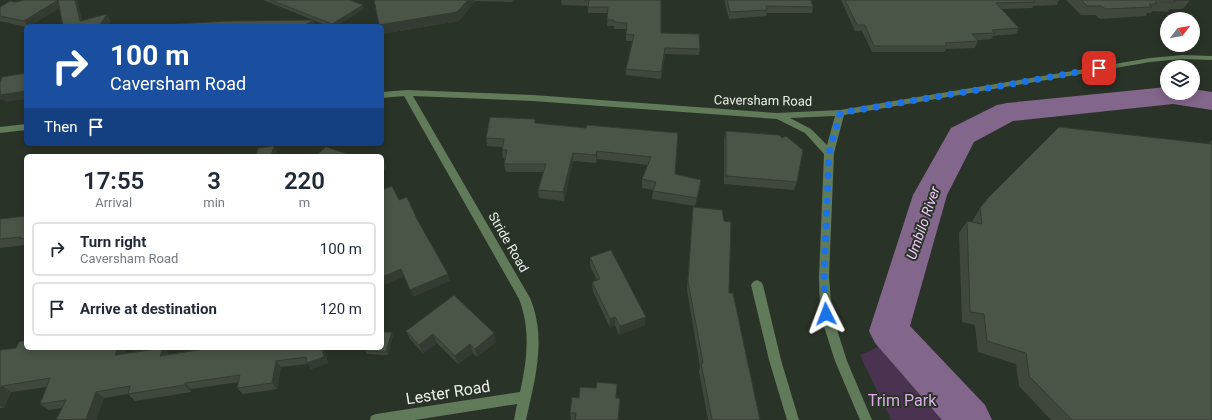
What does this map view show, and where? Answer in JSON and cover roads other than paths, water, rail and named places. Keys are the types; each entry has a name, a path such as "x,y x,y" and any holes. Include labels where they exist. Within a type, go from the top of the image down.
{"street":[{"name":"Caversham Road","path":"384,95 407,93 533,98 660,109 776,116 840,113 1121,64 1182,57 1212,58"},
{"name":"Stride Road","path":"407,93 524,298 531,322 533,342 531,366 520,420"},
{"path":"840,113 829,153 824,277 826,314 841,361 866,420"},
{"path":"776,116 808,132 829,153"},
{"path":"0,130 24,127"},
{"path":"757,286 775,360 793,420"},
{"name":"Lester Road","path":"376,420 525,397"}],"waterway":[{"name":"Umbilo River","path":"970,420 889,331 930,195 962,135 1007,112 1173,95 1212,101"}],"park label":[{"name":"Trim Park","path":"902,400"}]}
